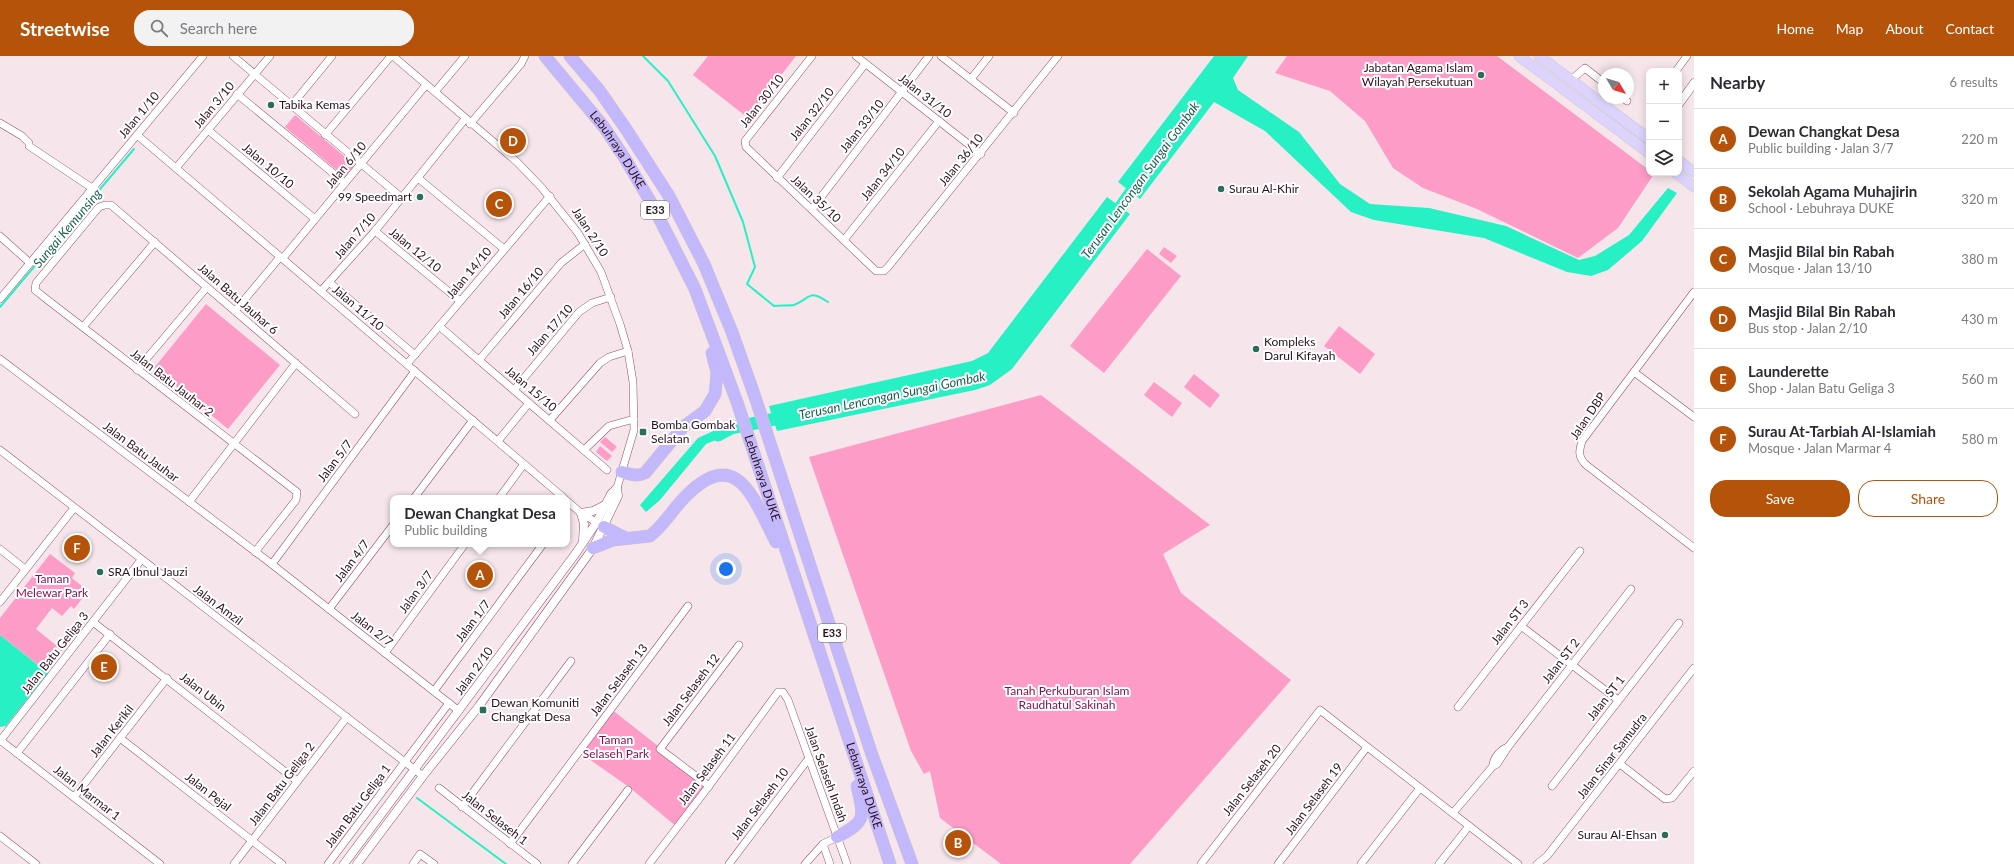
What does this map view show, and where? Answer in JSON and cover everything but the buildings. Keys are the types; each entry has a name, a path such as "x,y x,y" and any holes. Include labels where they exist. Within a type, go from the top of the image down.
{"highway":[{"name":"Lebuhraya DUKE","path":"545,56 604,127 624,157 653,206 687,271 737,402 890,864"},
{"name":"Lebuhraya DUKE","path":"570,56 599,90 669,196 704,264 732,332 755,397 869,744 912,864"},
{"path":"622,472 641,475 649,470 668,443 683,428 705,411 715,394 716,372 700,308"},
{"path":"588,545 624,537 643,538 650,536 657,531 684,498 701,484 719,476 732,476 736,477 748,490 793,573"},
{"path":"600,525 624,537"},
{"path":"837,837 856,827 861,820 863,812 846,732"}],"main road":[{"path":"1519,56 1646,149"},
{"path":"1539,56 1646,137"},
{"path":"1682,163 1694,172"},
{"path":"1680,176 1694,187"}],"street":[{"name":"Jalan 1/10","path":"0,300 203,56"},
{"path":"233,56 360,165 402,198"},
{"name":"Jalan 3/10","path":"176,168 270,56"},
{"path":"291,106 332,56"},
{"path":"326,135 392,56"},
{"name":"Jalan 2/10","path":"357,864 423,776 479,706 588,545 618,496 617,488 634,430 633,382 628,351 611,297 585,244 550,196 517,162 467,122 426,85 402,59 392,56"},
{"path":"435,92 465,56"},
{"name":"Jalan 7/10","path":"321,291 467,122 521,64 525,56"},
{"name":"Jalan 30/10","path":"745,142 812,56"},
{"name":"Jalan 31/10","path":"856,56 981,154"},
{"name":"Jalan 33/10","path":"812,209 929,56"},
{"path":"941,56 1014,113"},
{"path":"971,79 989,56"},
{"name":"Jalan 36/10","path":"876,271 884,271 888,267 981,154 1058,56"},
{"path":"1678,68 1687,56"},
{"name":"Jalan 32/10","path":"776,178 866,64"},
{"path":"1571,80 1585,68 1598,78"},
{"path":"1682,100 1694,83"},
{"name":"Jalan 6/10","path":"235,311 315,219 426,85"},
{"path":"237,94 345,183"},
{"name":"Jalan 34/10","path":"844,240 939,121"},
{"path":"0,123 22,136 29,143 29,146 92,188"},
{"name":"Jalan 10/10","path":"208,130 315,219"},
{"name":"Jalan 11/10","path":"137,135 560,495"},
{"name":"Jalan 35/10","path":"745,142 746,147 752,154 776,178 812,209 876,271"},
{"path":"418,178 504,249"},
{"name":"Jalan 14/10","path":"407,364 550,196"},
{"name":"Jalan Batu Jauhar 6","path":"35,290 36,283 100,207 105,204 111,205 355,414"},
{"name":"Jalan 12/10","path":"374,231 460,301"},
{"path":"0,236 30,263"},
{"path":"83,327 155,242"},
{"name":"Jalan 16/10","path":"479,360 561,263 585,244"},
{"path":"329,282 415,355"},
{"path":"137,370 207,287"},
{"name":"Jalan Batu Jauhar 2","path":"35,290 297,492 296,500 255,552"},
{"name":"Jalan DBP","path":"1694,292 1582,441 1579,451 1580,458 1585,464 1694,548"},
{"name":"Jalan 17/10","path":"514,390 579,312 592,303 611,297"},
{"name":"Jalan 15/10","path":"439,326 607,470"},
{"path":"550,420 600,363 609,357 628,351"},
{"name":"Jalan Batu Jauhar","path":"0,359 270,563"},
{"path":"189,502 296,363"},
{"name":"Jalan 5/7","path":"270,563 415,371"},
{"path":"1634,372 1694,417"},
{"path":"498,441 529,403"},
{"path":"584,450 609,426 634,419"},
{"path":"416,495 473,420"},
{"name":"Jalan Amzil","path":"0,450 423,776"},
{"path":"501,495 524,464"},
{"name":"Jalan 2/10","path":"344,864 459,711 588,545 600,525 605,505 611,494 617,488"},
{"path":"570,503 581,513 600,525"},
{"path":"581,513 593,511 605,505"},
{"path":"0,602 74,508"},
{"path":"581,513 588,545"},
{"name":"Jalan 4/7","path":"330,609 390,530"},
{"name":"Jalan 3/7","path":"385,653 463,547"},
{"name":"Jalan 1/7","path":"434,691 541,547"},
{"path":"0,549 25,569"},
{"name":"Jalan ST 3","path":"1458,707 1580,551"},
{"name":"Jalan Batu Geliga 3","path":"0,741 141,560"},
{"name":"Jalan 2/7","path":"270,563 459,711"},
{"name":"Jalan ST 2","path":"1453,814 1493,766 1493,761 1502,750 1508,747 1631,589"},
{"name":"Jalan Selaseh 13","path":"510,844 688,606"},
{"name":"Jalan Ubin","path":"93,622 167,678 297,781"},
{"name":"Jalan ST 1","path":"1552,786 1679,623"},
{"path":"1522,626 1618,700"},
{"path":"17,753 110,634"},
{"name":"Jalan Selaseh 12","path":"709,786 660,749 739,645"},
{"path":"462,806 571,661"},
{"name":"Jalan Sinar Samudra","path":"1537,864 1547,856 1694,668"},
{"name":"Jalan Kerikil","path":"74,797 167,678"},
{"name":"Jalan Selaseh 11","path":"649,864 778,692 783,692"},
{"name":"Jalan Selaseh Indah","path":"783,692 809,758 847,864"},
{"name":"Jalan Batu Geliga 1","path":"328,864 449,703"},
{"name":"Jalan Selaseh 20","path":"1201,864 1320,710 1367,747"},
{"name":"Jalan Batu Geliga 2","path":"234,864 347,717"},
{"name":"Jalan Pejal","path":"120,738 282,864"},
{"name":"Jalan Marmar 1","path":"0,741 160,864"},
{"path":"1367,747 1518,864"},
{"name":"Jalan Selaseh 19","path":"1278,864 1367,747"},
{"name":"Jalan Selaseh 10","path":"729,864 809,758"},
{"path":"1620,764 1665,799 1672,798 1694,772"},
{"name":"Jalan Selaseh 1","path":"439,788 537,864"},
{"path":"1361,864 1420,788"},
{"path":"572,864 628,790"},
{"path":"1440,864 1469,826"},
{"path":"805,864 823,844 837,837"},
{"path":"1,838 36,864"},
{"path":"823,844 830,864"},
{"path":"413,864 420,854 434,864"},
{"path":"349,856 357,864"},
{"name":"Jalan Sinar Samudra","path":"1544,864 1547,856"}],"green space":[{"path":"708,56 796,56 748,118 693,75"},
{"path":"1287,56 1497,56 1646,168 1646,176 1653,176 1618,228 1578,258 1477,209 1423,188 1393,168 1365,121 1330,91 1275,73"},
{"path":"295,115 356,166 346,178 285,127"},
{"path":"1164,247 1177,256 1171,263 1159,254"},
{"path":"1147,249 1181,276 1104,373 1070,346"},
{"path":"206,304 280,365 228,429 154,368"},
{"path":"1339,326 1375,354 1360,374 1324,346"},
{"path":"1194,374 1220,395 1210,408 1184,387"},
{"path":"1154,382 1182,403 1172,417 1144,395"},
{"name":"Tanah Perkuburan Islam Raudhatul Sakinah","path":"1041,395 1210,525 1163,554 1181,593 1291,680 1130,864 1001,864 940,818 930,771 924,774 911,751 809,457"},
{"path":"605,437 617,447 612,452 600,442"},
{"path":"600,446 612,456 607,461 596,452"},
{"name":"Taman Melewar Park","path":"50,554 75,573 72,578 88,591 74,609 71,606 62,616 52,608 36,629 62,650 46,671 0,635 0,618"},
{"name":"Taman Selaseh Park","path":"611,709 709,786 677,827 629,787 579,752"}],"water":[{"path":"1214,56 1248,56 1233,78 1238,90 1299,132 1340,184 1370,204 1429,208 1506,226 1579,260 1595,256 1629,235 1668,188 1677,193 1642,241 1608,270 1591,276 1567,272 1484,238 1374,220 1351,212 1265,131 1214,102 1140,199 1118,182"},
{"path":"1107,197 1130,214 1012,369 990,385 975,390 777,431 769,406 972,361 988,353"},
{"path":"733,422 735,432 706,444 660,500 646,512 640,505 698,438"},
{"path":"0,635 48,673 6,726 0,727"}],"waterway":[{"path":"643,56 668,81 715,156 743,222 755,267 747,284 774,306 794,305 812,295 828,302"},
{"name":"Sungai Kemunsing","path":"0,307 134,149"},
{"name":"Terusan Lencongan Sungai Gombak","path":"1111,221 1141,178"},
{"name":"Terusan Lencongan Sungai Gombak","path":"718,435 731,428 790,416"},
{"name":"Sungai Kemunsing","path":"417,798 506,864"}],"place":[{"name":"Jabatan Agama Islam Wilayah Persekutuan","path":"1481,75"},
{"name":"Tabika Kemas","path":"271,105"},
{"name":"Masjid Bilal Bin Rabah","path":"513,141"},
{"name":"Surau Al-Khir","path":"1221,189"},
{"name":"99 Speedmart","path":"420,197"},
{"name":"Masjid Bilal bin Rabah","path":"499,204"},
{"name":"Kompleks Darul Kifayah","path":"1256,349"},
{"name":"Bomba Gombak Selatan","path":"643,432"},
{"name":"Surau At-Tarbiah Al-Islamiah","path":"77,548"},
{"name":"SRA Ibnul Jauzi","path":"100,572"},
{"name":"Dewan Changkat Desa","path":"480,575"},
{"name":"Launderette","path":"104,667"},
{"name":"Dewan Komuniti Changkat Desa","path":"483,710"},
{"name":"Surau Al-Ehsan","path":"1665,835"},
{"name":"Sekolah Agama Muhajirin","path":"958,843"}]}
